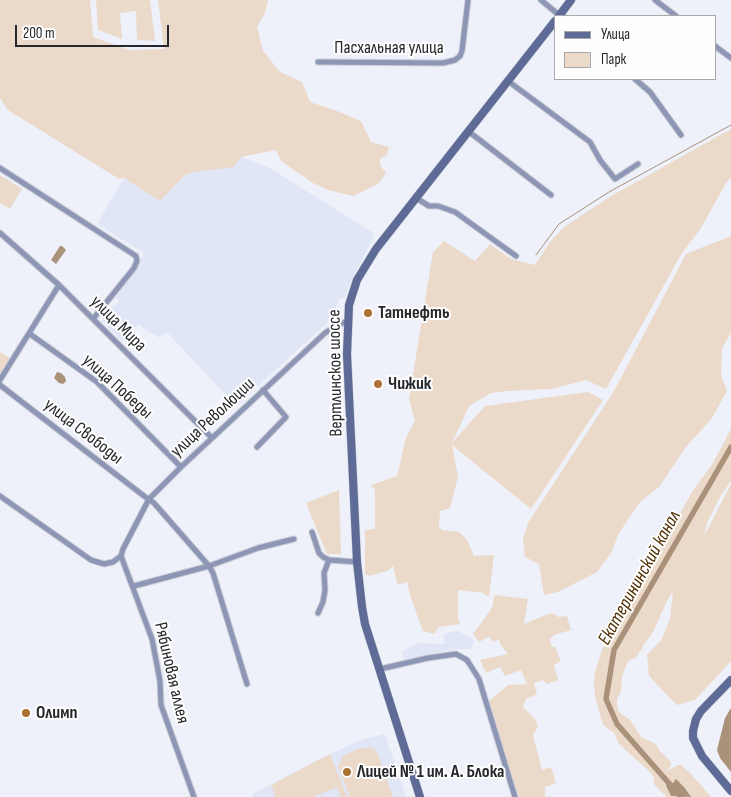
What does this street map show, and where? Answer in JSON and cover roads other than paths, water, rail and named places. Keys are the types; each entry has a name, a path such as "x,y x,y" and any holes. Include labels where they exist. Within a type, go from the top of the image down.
{"main road":[{"name":"Вертлинское шоссе","path":"560,15 571,0"},
{"name":"Вертлинское шоссе","path":"420,797 362,608 357,562 347,321 350,298 361,273 376,250 554,23"},
{"path":"731,680 701,711 696,720 693,738 697,748 731,791"}],"street":[{"name":"Пасхальная улица","path":"318,62 444,63 455,60 462,51 468,0"},
{"path":"541,0 555,15"},
{"path":"655,0 675,15"},
{"path":"716,47 731,58"},
{"path":"636,80 650,92 680,135"},
{"path":"508,81 590,142 600,160 615,179 638,164"},
{"path":"468,131 551,196"},
{"path":"0,168 136,256 137,261 134,268 93,319"},
{"path":"416,198 429,206 438,206 455,212 516,256"},
{"name":"улица Мира","path":"0,234 59,285 212,438"},
{"path":"0,380 59,285"},
{"name":"улица Революции","path":"121,556 149,499 325,333 347,321"},
{"name":"улица Победы","path":"30,334 97,382 181,467"},
{"name":"улица Свободы","path":"0,385 149,499 209,566"},
{"path":"257,447 286,417 263,390"},
{"path":"0,496 91,560 104,564 113,562 121,556"},
{"path":"312,532 322,557 329,560 357,562"},
{"path":"134,586 209,566 258,548 294,539"},
{"name":"Рябиновая аллея","path":"121,556 134,586 152,639 160,681 161,705 194,797"},
{"path":"318,613 323,602 325,590 324,573 329,560"},
{"path":"209,566 213,573 247,684"},
{"path":"380,669 456,654 467,660 479,680 515,797"}],"waterway":[{"path":"536,255 559,224 609,192 731,125"},
{"name":"Екатерининский канал","path":"681,797 617,724 606,699 614,650 731,447"}],"place":[{"name":"Татнефть","path":"368,313"},
{"name":"Чижик","path":"378,384"},
{"name":"Олимп","path":"26,713"},
{"name":"Лицей № 1 им. А. Блока","path":"347,772"}]}
